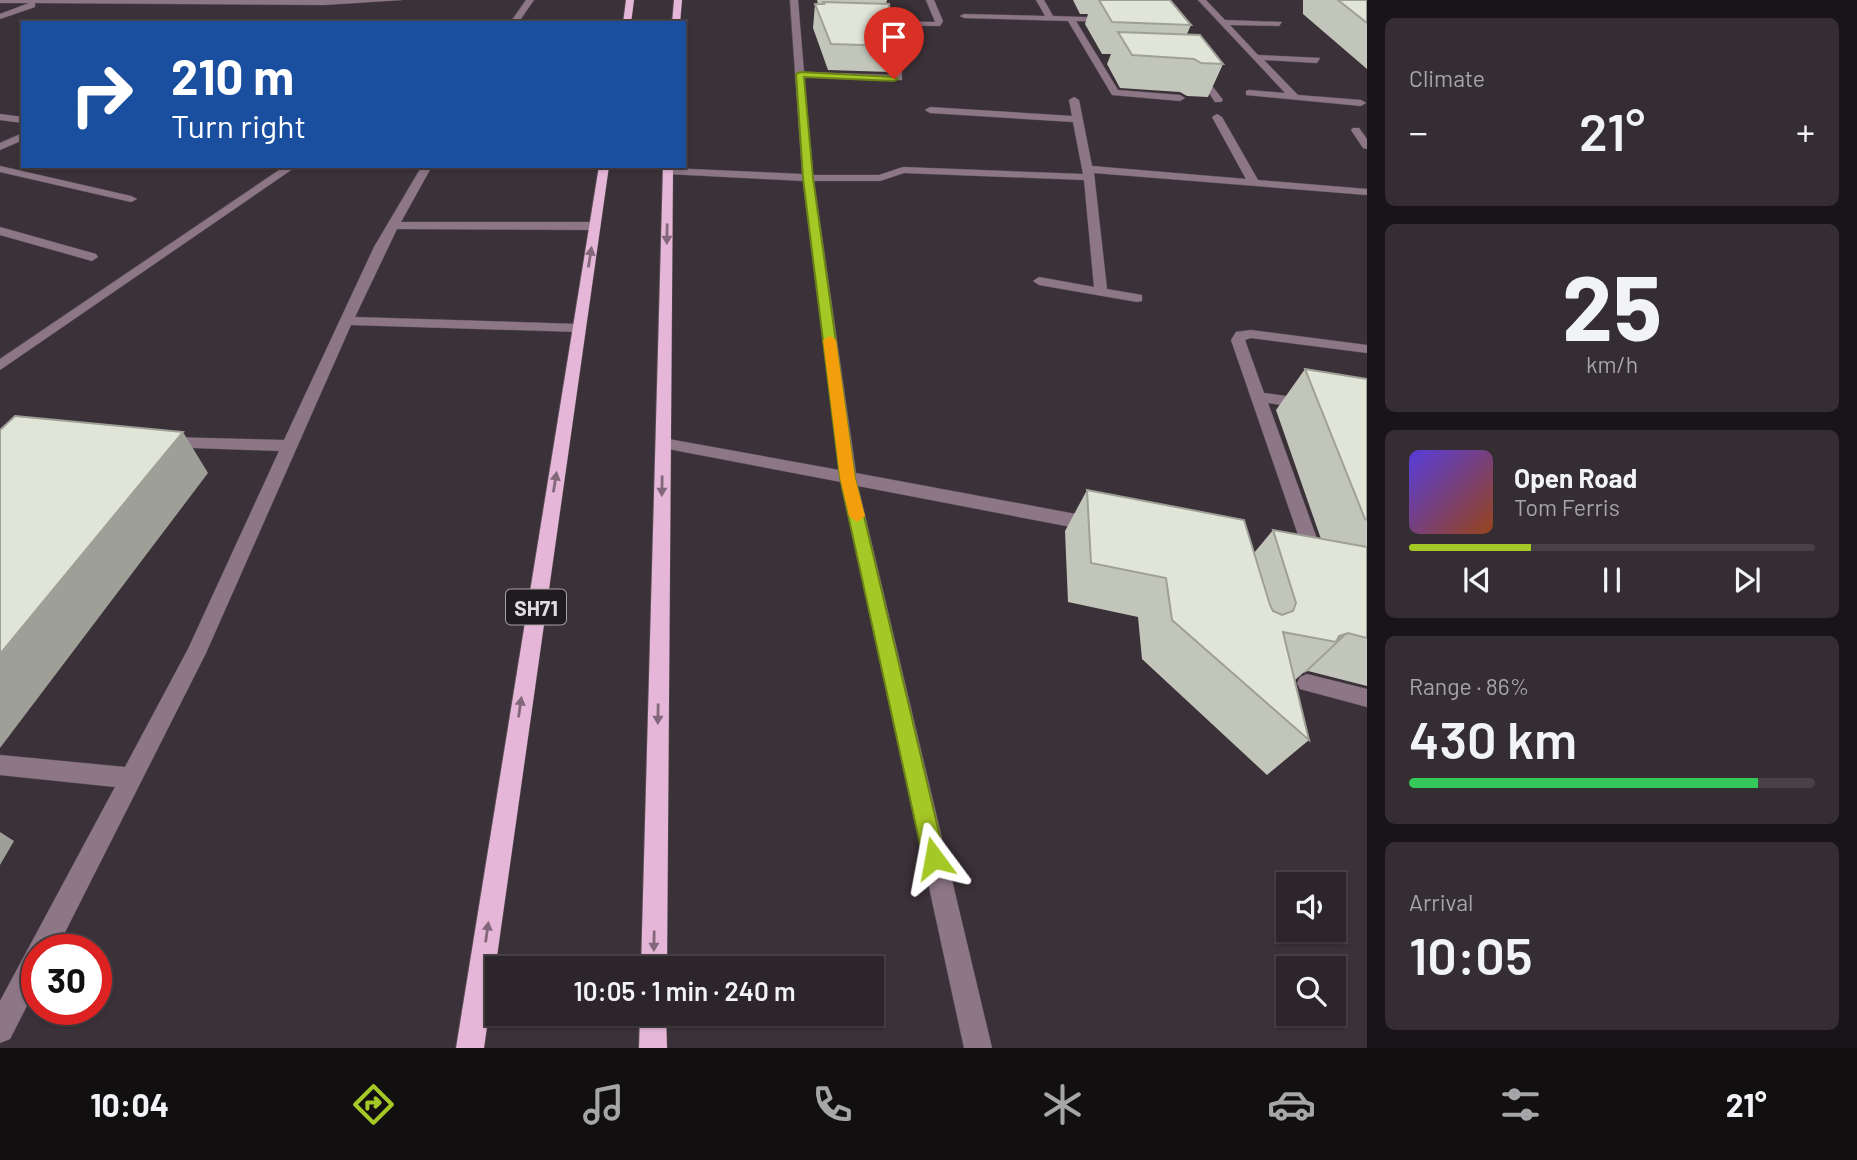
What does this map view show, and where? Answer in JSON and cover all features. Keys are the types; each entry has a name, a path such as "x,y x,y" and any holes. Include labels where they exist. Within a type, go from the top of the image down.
{"main road":[{"path":"627,21 630,0"},
{"path":"676,21 678,0"},
{"name":"SH71","path":"470,1048 604,168"},
{"path":"654,956 668,169"},
{"path":"653,1026 653,1048"}],"street":[{"path":"0,1 324,3 398,0"},
{"path":"515,21 530,0"},
{"path":"794,0 801,21 800,74 808,178 848,478 978,1048"},
{"path":"854,23 936,25 939,21 930,0"},
{"path":"1040,0 1051,19"},
{"path":"1202,0 1292,96"},
{"path":"0,17 38,2"},
{"path":"964,16 1126,20"},
{"path":"1071,19 1115,93 1180,98"},
{"path":"1224,22 1279,24"},
{"path":"800,74 899,78 897,38"},
{"path":"1256,57 1317,60"},
{"path":"1094,58 1107,58"},
{"path":"1190,62 1218,100"},
{"path":"1249,93 1292,96 1301,100 1361,103"},
{"path":"1074,100 1088,173 1101,292"},
{"path":"930,110 1078,119"},
{"path":"0,117 21,120"},
{"path":"1217,117 1253,181"},
{"path":"1356,130 1367,146"},
{"path":"0,147 21,137"},
{"path":"0,366 289,168"},
{"path":"49,934 197,653 346,321 392,225 426,168"},
{"path":"0,169 131,199"},
{"path":"668,169 808,178 880,178 902,170 1088,173 1253,181 1367,192"},
{"path":"392,225 595,226"},
{"path":"0,231 92,257"},
{"path":"1039,281 1138,298"},
{"path":"346,321 579,328"},
{"path":"1295,563 1325,568 1238,340 1241,335 1251,334 1367,349"},
{"path":"1258,397 1326,406"},
{"path":"150,441 289,446"},
{"path":"663,443 1114,529"},
{"path":"1307,683 1367,698"},
{"path":"0,765 132,778"},
{"path":"0,1029 21,989"}],"building":[{"path":"1099,0 1170,0 1191,25 1112,22"},
{"path":"1338,0 1367,0 1367,23"},
{"path":"823,2 889,4 894,46 831,44 815,4 824,4"},
{"path":"1118,32 1200,35 1223,64 1201,63 1194,59 1132,55"},
{"path":"1305,369 1367,379 1367,520 1365,519"},
{"path":"15,416 183,432 0,654 0,430"},
{"path":"1087,490 1244,520 1270,605 1273,611 1282,615 1293,611 1296,603 1273,530 1367,547 1367,638 1348,633 1339,636 1336,642 1283,632 1309,740 1172,620 1166,578 1091,563"}],"slow traffic":[{"path":"830,340 848,478 857,516"}],"route":[{"path":"894,79 800,74 808,178 848,478 934,858"}]}
